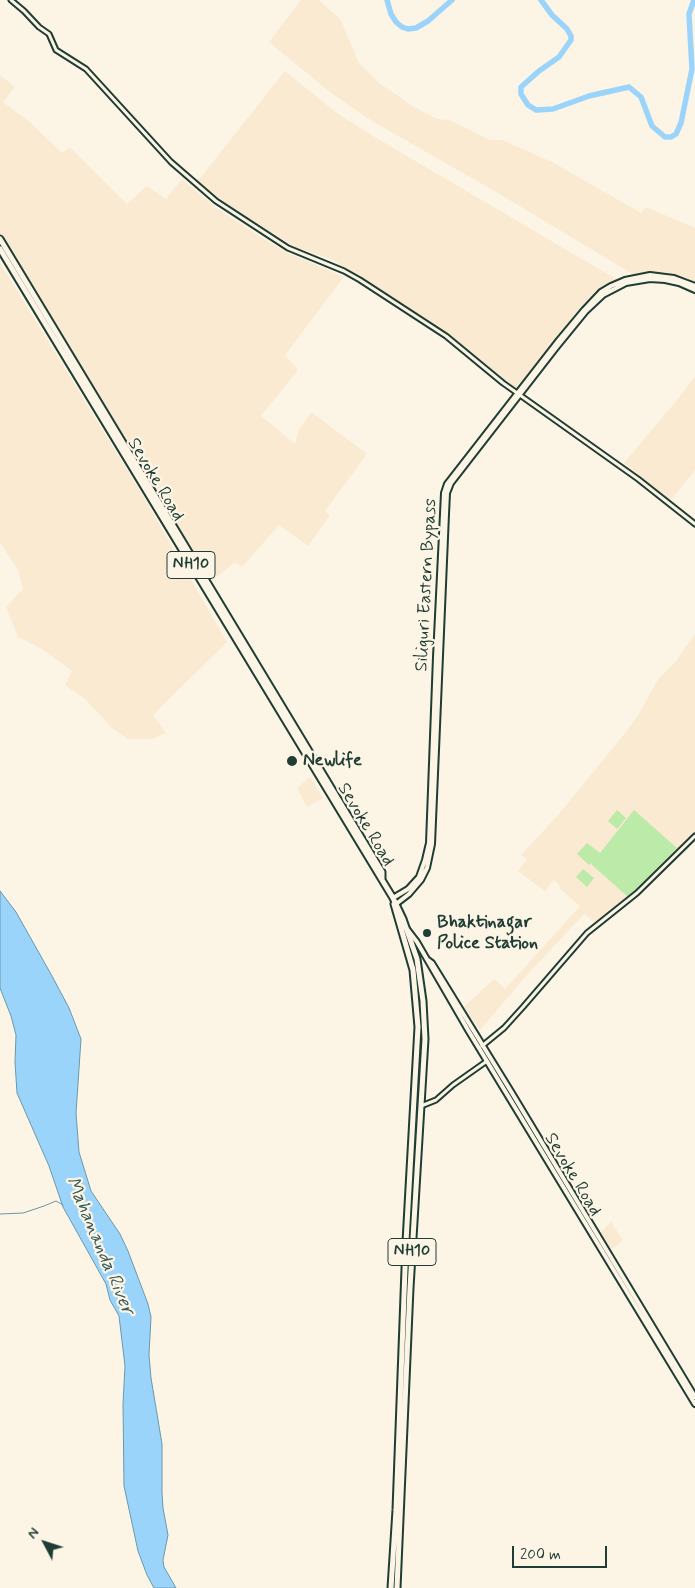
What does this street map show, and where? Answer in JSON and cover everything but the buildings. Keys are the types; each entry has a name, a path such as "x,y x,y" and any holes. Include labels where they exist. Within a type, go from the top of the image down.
{"highway":[{"name":"Sevoke Road","path":"0,239 382,872 382,880"},
{"name":"Sevoke Road","path":"0,249 382,880"},
{"name":"NH10","path":"382,880 403,919 417,959 424,1006 425,1039 410,1298 397,1588"},
{"path":"391,1588 396,1527 406,1252 418,1027 413,970 397,920 394,901"}],"main road":[{"name":"Siliguri Eastern Bypass","path":"394,901 419,877 426,860 429,843 436,649 446,488 456,471 594,298 611,286 650,275 674,278 695,288"},
{"name":"Sevoke Road","path":"406,928 432,963 690,1392 695,1404"},
{"name":"Sevoke Road","path":"481,1047 487,1061 555,1170"},
{"name":"Sevoke Road","path":"690,1392 695,1397"}],"street":[{"path":"11,0 49,34 56,50 86,69 171,162 216,201 288,248 344,271 360,280 446,336 503,383 632,474 695,524"},
{"path":"481,1047 504,1028 590,929 637,893 695,836"},
{"path":"420,1106 436,1100 487,1061"}],"shaded area":[{"path":"301,0 319,0 340,19 359,63 379,83 414,107 437,119 449,120 490,140 502,140 552,162 641,213 646,207 695,228 695,283 687,278 665,272 634,275 498,193 372,121 331,93 269,42"},
{"path":"285,71 338,114 373,136 616,279 604,285 581,306 518,390 446,332 331,259 297,248 244,216 197,182"},
{"path":"0,75 15,87 3,102 32,124 62,153 70,147 127,204 147,186 166,199 182,179 215,207 265,240 288,253 344,277 285,355 298,370 261,416 295,444 299,430 311,412 367,454 325,511 330,515 308,546 279,525 243,566 234,563 210,582 0,235"},
{"path":"0,263 139,489 227,642 153,715 166,733 152,739 128,739 112,728 85,699 65,685 72,671 42,649 18,637 6,607 23,589 19,572 0,542"},
{"path":"695,376 695,470 669,502 624,463"},
{"path":"695,634 695,833 638,889 608,914 594,922 584,914 526,976 480,1030 464,1007 494,979 505,989 580,906 560,889 554,880 545,891 518,871 527,859 521,855 559,814 626,732 639,714 657,681 676,661"},
{"path":"310,777 323,798 307,807 297,788"},
{"path":"611,1222 623,1240 611,1250 600,1233"}],"green space":[{"path":"617,810 626,818 617,829 608,821"},
{"path":"634,810 677,848 628,897 591,864 593,861 589,865 577,854 587,843 600,853"},
{"path":"583,869 594,878 587,887 576,877"}],"water":[{"name":"Mahananda River","path":"0,891 16,912 52,976 69,1008 81,1039 76,1113 79,1152 91,1191 120,1234 148,1304 151,1317 149,1355 162,1444 162,1493 168,1535 163,1560 164,1567 176,1588 154,1588 147,1575 138,1551 124,1486 123,1404 125,1366 119,1316 110,1300 106,1284 63,1207 49,1166 17,1093 16,1035 0,988"}],"waterway":[{"path":"387,0 391,14 396,22 408,29 416,28 428,21 452,0"},
{"path":"541,0 552,15 567,29 571,40 559,57 521,87 521,94 528,105 536,110 553,109 589,96 629,87 641,97 652,126 665,137 671,137 676,134 681,123 692,69 689,14 694,0"},
{"name":"Mahananda River","path":"0,1214 23,1213 56,1201 63,1205"}],"place":[{"name":"Newlife","path":"292,761"},
{"name":"Bhaktinagar Police Station","path":"427,933"}]}
